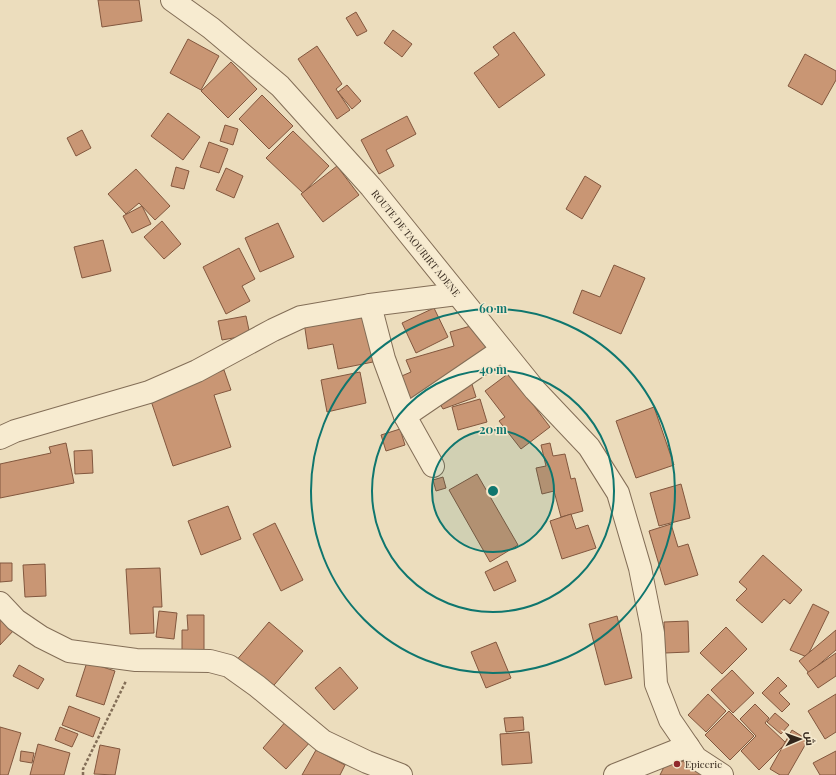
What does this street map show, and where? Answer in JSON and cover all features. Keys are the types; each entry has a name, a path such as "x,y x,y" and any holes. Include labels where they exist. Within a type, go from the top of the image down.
{"street":[{"name":"ROUTE DE TAOURIRT ADENE","path":"172,0 211,28 280,86 371,187 535,390 589,446 618,494 640,568 653,633 656,684 670,720 696,758 722,775"},
{"path":"0,438 15,431 149,392 198,371 273,330 301,317 370,305 457,294"},
{"path":"370,305 384,359 406,416 433,466"},
{"path":"406,416 502,350"},
{"path":"0,603 22,624 41,637 69,651 136,660 210,661 229,666 257,686 323,741 367,762 401,775"},
{"path":"615,775 688,746"}],"path":[{"path":"83,775 83,769 136,660"}],"building":[{"path":"98,0 139,0 142,21 102,27"},
{"path":"356,12 367,31 357,36 346,18"},
{"path":"393,30 412,44 402,57 384,43"},
{"path":"514,32 545,75 499,108 474,73 499,55 493,47"},
{"path":"188,39 219,56 201,90 170,73"},
{"path":"317,46 342,84 336,89 350,110 337,119 298,59"},
{"path":"805,54 836,71 836,80 822,105 788,86"},
{"path":"231,62 257,89 228,118 201,91"},
{"path":"347,85 361,101 352,109 338,92"},
{"path":"262,95 293,126 269,149 239,119"},
{"path":"168,113 200,137 183,160 151,136"},
{"path":"407,116 416,134 386,150 394,166 379,174 361,140"},
{"path":"225,125 238,129 233,145 220,141"},
{"path":"82,130 91,148 76,156 67,138"},
{"path":"293,131 329,166 303,193 266,158"},
{"path":"209,142 228,149 219,173 200,167"},
{"path":"337,166 359,195 323,222 301,194"},
{"path":"176,167 189,171 184,189 171,186"},
{"path":"226,168 243,176 234,198 216,190"},
{"path":"136,169 170,206 155,220 139,203 126,214 108,194"},
{"path":"585,176 601,186 582,219 566,209"},
{"path":"142,206 151,224 132,233 123,216"},
{"path":"162,221 181,244 164,259 144,237"},
{"path":"278,223 294,257 260,272 245,238"},
{"path":"103,240 111,271 82,278 74,247"},
{"path":"239,248 255,279 242,286 250,301 226,314 203,267"},
{"path":"614,265 645,278 621,334 573,313 582,290 600,297"},
{"path":"363,308 373,362 338,369 333,344 308,349 304,322"},
{"path":"434,308 448,337 416,353 402,323"},
{"path":"246,316 250,335 222,340 218,321"},
{"path":"474,325 488,351 409,409 397,378 411,372 406,360 454,346 450,332"},
{"path":"224,370 231,390 214,395 231,447 173,466 150,398 178,386"},
{"path":"360,372 366,403 327,412 321,380"},
{"path":"509,373 550,427 521,449 499,421 505,417 485,391"},
{"path":"470,378 476,397 443,409 437,399"},
{"path":"480,399 487,422 458,430 452,407"},
{"path":"654,407 674,465 636,478 616,421"},
{"path":"400,429 405,445 386,451 381,435"},
{"path":"66,443 74,483 0,498 0,464 51,453 49,447"},
{"path":"550,443 553,456 565,454 571,479 575,478 583,511 561,517 554,491 542,494 536,468 546,466 541,445"},
{"path":"92,450 93,473 75,474 74,451"},
{"path":"477,474 518,545 490,562 449,490"},
{"path":"443,477 446,488 436,491 433,480"},
{"path":"681,484 690,518 659,526 650,493"},
{"path":"228,506 241,539 201,555 188,521"},
{"path":"571,514 576,529 588,525 596,548 562,559 550,521"},
{"path":"275,523 303,580 281,591 253,534"},
{"path":"671,524 678,547 688,544 698,575 665,585 649,531"},
{"path":"763,555 802,590 790,604 784,599 762,623 736,600 747,589 739,582"},
{"path":"507,561 516,581 494,591 485,572"},
{"path":"0,563 12,563 12,581 0,582"},
{"path":"45,564 46,596 25,597 23,565"},
{"path":"160,568 162,607 153,607 154,633 130,634 126,569"},
{"path":"813,604 829,612 807,657 790,650"},
{"path":"159,611 177,613 174,639 156,637"},
{"path":"187,615 204,615 204,656 182,656 182,630 188,630"},
{"path":"0,616 15,629 0,645"},
{"path":"617,616 632,678 605,685 589,624"},
{"path":"688,621 689,652 665,653 664,622"},
{"path":"269,622 303,651 269,691 235,662"},
{"path":"726,627 747,649 722,674 700,653"},
{"path":"836,630 836,650 809,673 799,661"},
{"path":"496,642 511,678 486,688 471,652"},
{"path":"836,653 836,676 818,688 807,673"},
{"path":"87,662 115,671 104,705 76,696"},
{"path":"19,665 44,679 38,689 13,676"},
{"path":"340,667 358,688 334,710 315,688"},
{"path":"732,670 754,693 733,713 711,690"},
{"path":"778,677 787,686 779,693 790,704 782,712 762,693"},
{"path":"708,694 726,711 706,732 688,715"},
{"path":"836,694 836,732 825,739 808,711"},
{"path":"755,704 769,718 765,723 786,743 759,770 741,751 756,736 740,719"},
{"path":"69,706 100,718 93,737 62,725"},
{"path":"729,711 754,736 730,760 705,735"},
{"path":"775,713 789,725 781,734 767,722"},
{"path":"523,717 524,730 506,732 504,718"},
{"path":"287,720 311,741 286,769 263,748"},
{"path":"0,727 21,733 8,775 0,775"},
{"path":"60,727 78,734 72,747 55,740"},
{"path":"792,730 808,740 788,775 780,775 770,769"},
{"path":"529,732 532,763 502,765 500,734"},
{"path":"38,744 70,753 64,775 30,775"},
{"path":"100,745 120,749 115,775 94,774"},
{"path":"316,750 345,765 340,775 302,775"},
{"path":"21,751 34,753 32,763 20,761"},
{"path":"836,751 836,775 820,775 813,763"},
{"name":"Epicerie","path":"670,755 706,773 705,775 660,775"}],"place":[{"name":"Epicerie","path":"677,764"}]}
